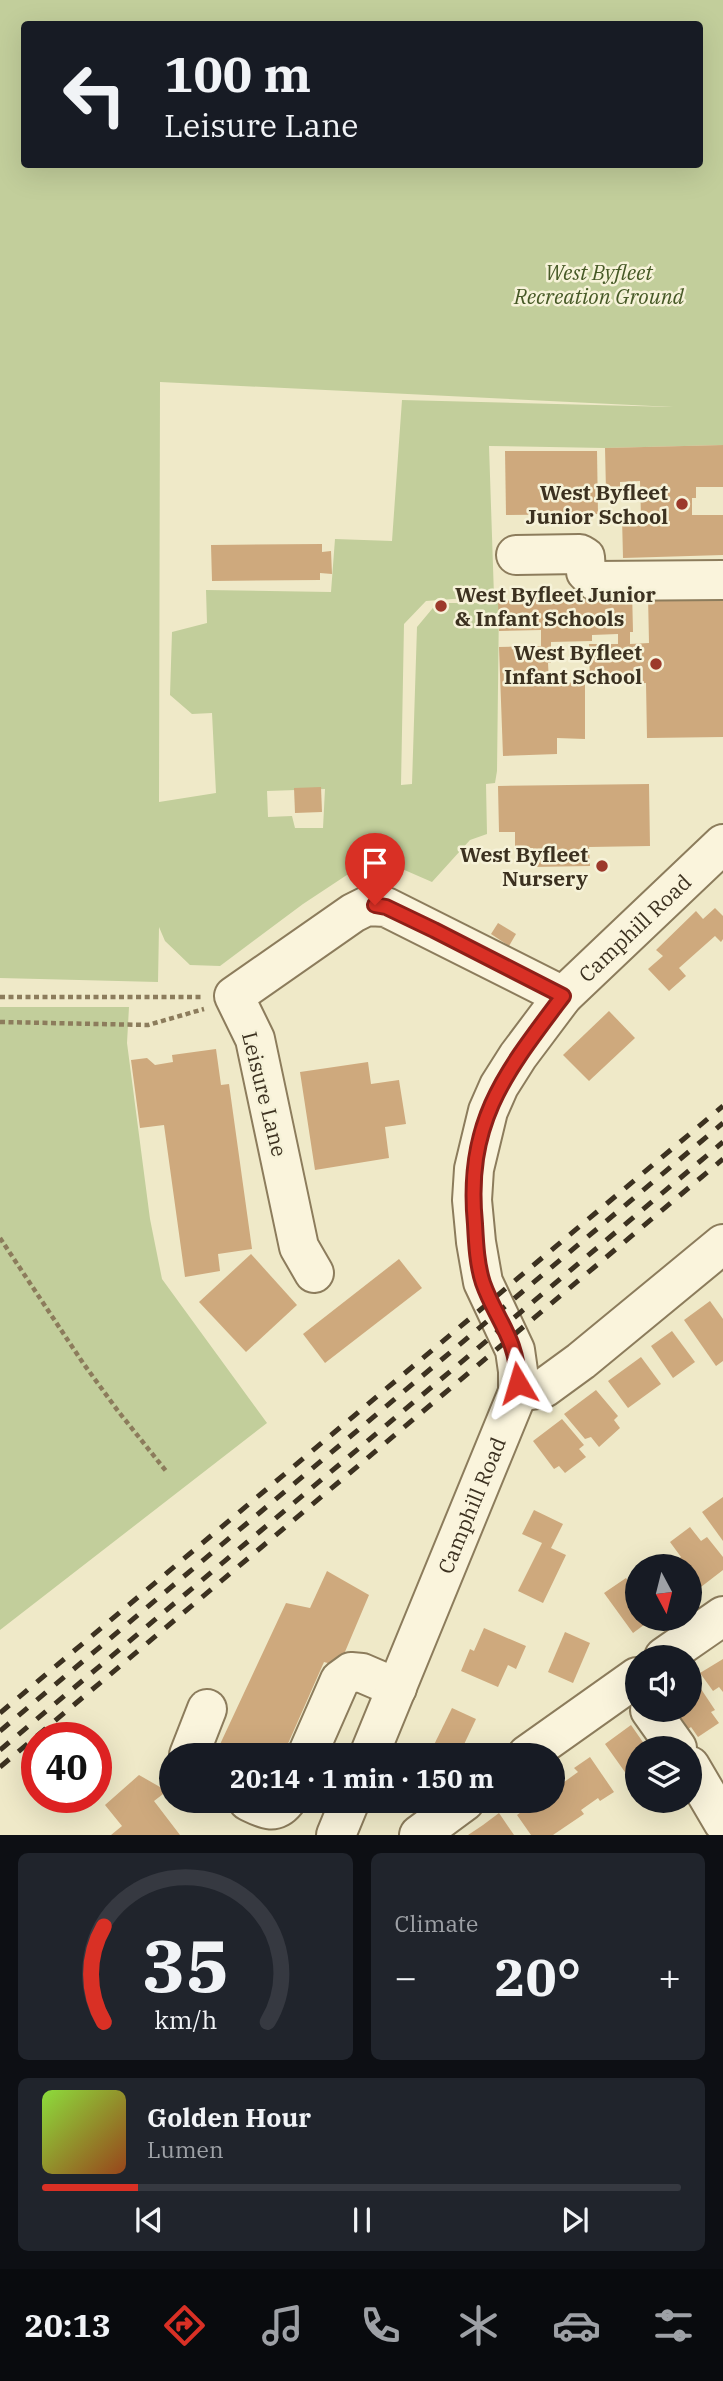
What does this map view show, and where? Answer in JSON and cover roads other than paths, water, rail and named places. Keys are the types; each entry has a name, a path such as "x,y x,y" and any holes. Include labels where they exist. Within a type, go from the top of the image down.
{"street":[{"path":"516,555 580,554 584,557 586,572 595,581 723,580"},
{"name":"Camphill Road","path":"374,1743 517,1392 515,1350 482,1282 472,1200 474,1169 485,1121 499,1086 563,996 723,844"},
{"name":"Leisure Lane","path":"314,1273 299,1247 255,1039 234,996 353,912 375,905 386,907 434,930 563,996"},
{"path":"517,1392 544,1388 581,1361 723,1244"},
{"path":"681,1645 723,1616"},
{"path":"312,1743 340,1680 351,1672 362,1672 397,1688"},
{"path":"547,1743 625,1698"},
{"path":"193,1743 207,1709"},
{"path":"702,1786 723,1822"},
{"path":"336,1835 345,1813"},
{"path":"419,1835 449,1813"}],"railway":[{"path":"0,1713 723,1106"},
{"path":"0,1731 723,1123"},
{"path":"0,1750 723,1142"},
{"path":"0,1767 723,1159"}],"place":[{"name":"West Byfleet Junior School","path":"682,504"},
{"name":"West Byfleet Junior & Infant Schools","path":"441,606"},
{"name":"West Byfleet Infant School","path":"656,664"},
{"name":"West Byfleet Nursery","path":"602,866"}],"park label":[{"name":"West Byfleet Recreation Ground","path":"599,284"}]}
